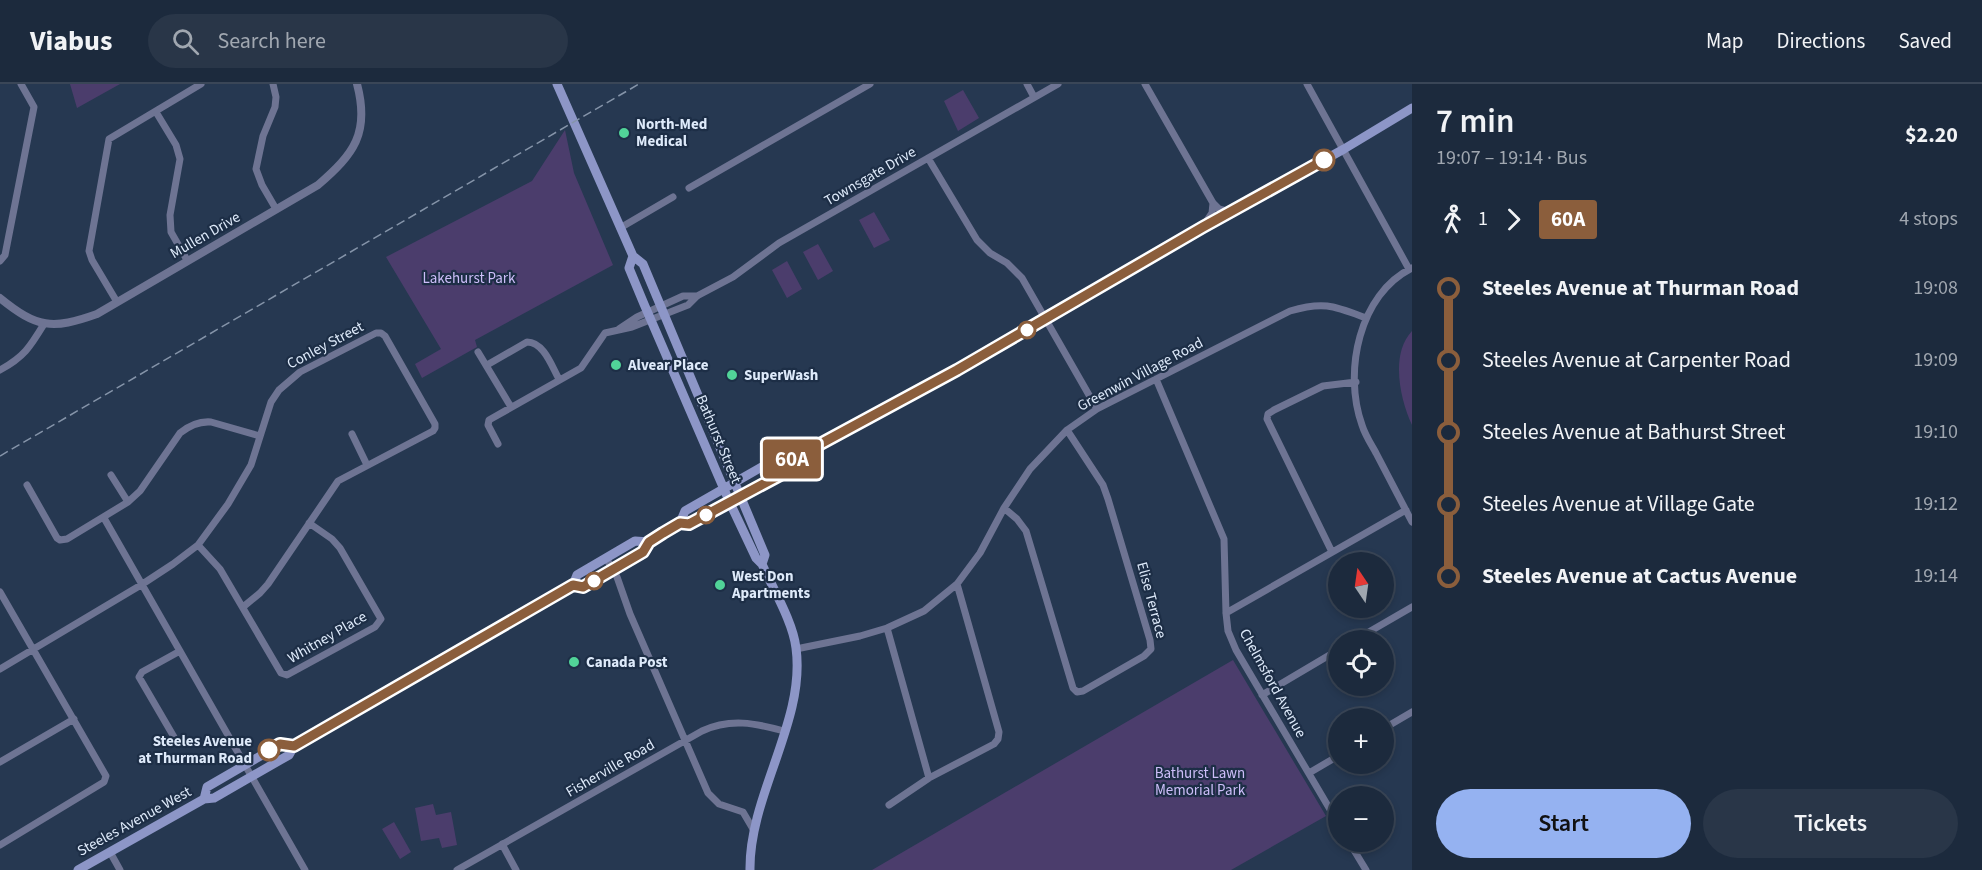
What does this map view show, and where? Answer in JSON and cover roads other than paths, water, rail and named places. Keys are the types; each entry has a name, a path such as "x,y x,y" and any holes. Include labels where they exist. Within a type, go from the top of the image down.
{"main road":[{"name":"Bathurst Street","path":"558,84 633,256 643,264 663,310 765,555 762,564"},
{"name":"Steeles Avenue West","path":"573,585 583,587 643,552 649,542 680,523 685,512 772,461 786,463 957,370 1412,108"},
{"name":"Bathurst Street","path":"633,256 629,268 730,503 756,558 762,564 788,623 796,649 797,675 793,706 753,829 750,870"},
{"name":"Steeles Avenue West","path":"680,523 689,524 782,474 786,463"},
{"name":"Steeles Avenue West","path":"78,870 204,799 214,798 289,755 294,746 573,585 577,575 635,541 649,542"},
{"name":"Steeles Avenue West","path":"204,799 207,787 245,764 280,744 294,746"}],"street":[{"path":"0,261 5,255 34,107 21,84"},
{"path":"117,302 89,251 109,139 201,84"},
{"path":"273,84 276,97 275,107 263,136 256,169 276,209"},
{"name":"Mullen Drive","path":"44,324 70,323 97,314 318,184 343,163 352,150 361,125 361,101 357,84"},
{"path":"689,188 870,84"},
{"path":"1027,84 1034,98"},
{"name":"Townsgate Drive","path":"559,380 581,368 605,333 632,327 684,296 698,296 736,274 779,243 1058,84"},
{"path":"1145,84 1213,203 1230,212"},
{"path":"1307,84 1411,268 1380,295 1366,318 1355,354 1357,404 1362,425 1412,522"},
{"path":"156,112 176,145 180,159 170,215 171,232 188,260"},
{"path":"928,158 977,240 1022,278 1098,410"},
{"path":"620,228 673,197"},
{"path":"1203,227 1212,213 1213,203"},
{"path":"0,298 25,316 44,324 19,360 0,370"},
{"name":"Greenwin Village Road","path":"796,649 887,628 924,611 957,584 980,553 1004,508 1030,469 1067,430 1098,410 1290,311 1326,304 1366,318"},
{"name":"Conley Street","path":"0,669 141,585 198,544 244,479 251,465 271,402 279,390 300,372 376,333 381,333 386,336 436,426 433,431 338,481 268,584 243,606"},
{"path":"487,365 527,342 533,342 542,349 559,380 488,423 498,444"},
{"path":"478,352 511,407"},
{"name":"Chelmsford Avenue","path":"1156,379 1224,539 1228,631 1236,650 1328,806"},
{"path":"1356,382 1323,386 1274,410 1268,414 1267,418 1332,552 1406,510"},
{"path":"27,485 60,540 67,539 128,502 146,484 180,433 188,427 211,422 260,436"},
{"name":"Elise Terrace","path":"1004,508 1026,531 1073,688 1077,692 1083,691 1144,656 1151,649 1150,640 1108,499 1103,485 1067,430"},
{"path":"352,434 368,465"},
{"path":"111,475 128,502"},
{"path":"104,518 305,870"},
{"name":"Whitney Place","path":"198,544 220,569 284,675 379,623 380,615 340,548 332,539 309,523"},
{"path":"1226,613 1328,554"},
{"path":"606,558 613,569 708,793 719,804 743,812 753,829"},
{"path":"888,805 930,778 994,744 998,739 999,732 957,584"},
{"path":"0,592 106,776 104,782 0,844"},
{"path":"1372,630 1412,607"},
{"path":"887,628 930,778"},
{"path":"174,737 139,677 142,672 180,651"},
{"path":"1262,695 1328,656"},
{"path":"1394,723 1412,712"},
{"path":"0,762 74,719"},
{"name":"Fisherville Road","path":"458,870 702,730 724,723 743,722 784,731"},
{"path":"1309,773 1328,762"},
{"path":"502,844 516,870"},
{"path":"110,852 120,870"},
{"path":"1355,852 1366,870"}],"railway":[{"path":"0,456 639,84"}],"place":[{"name":"North-Med Medical","path":"624,133"},
{"name":"Alvear Place","path":"616,365"},
{"name":"SuperWash","path":"732,375"},
{"name":"West Don Apartments","path":"720,585"},
{"name":"Canada Post","path":"574,662"},
{"name":"Steeles Avenue at Thurman Road","path":"269,750"}],"park label":[{"name":"Lakehurst Park","path":"469,278"},
{"name":"Bathurst Lawn Memorial Park","path":"1200,782"}]}
